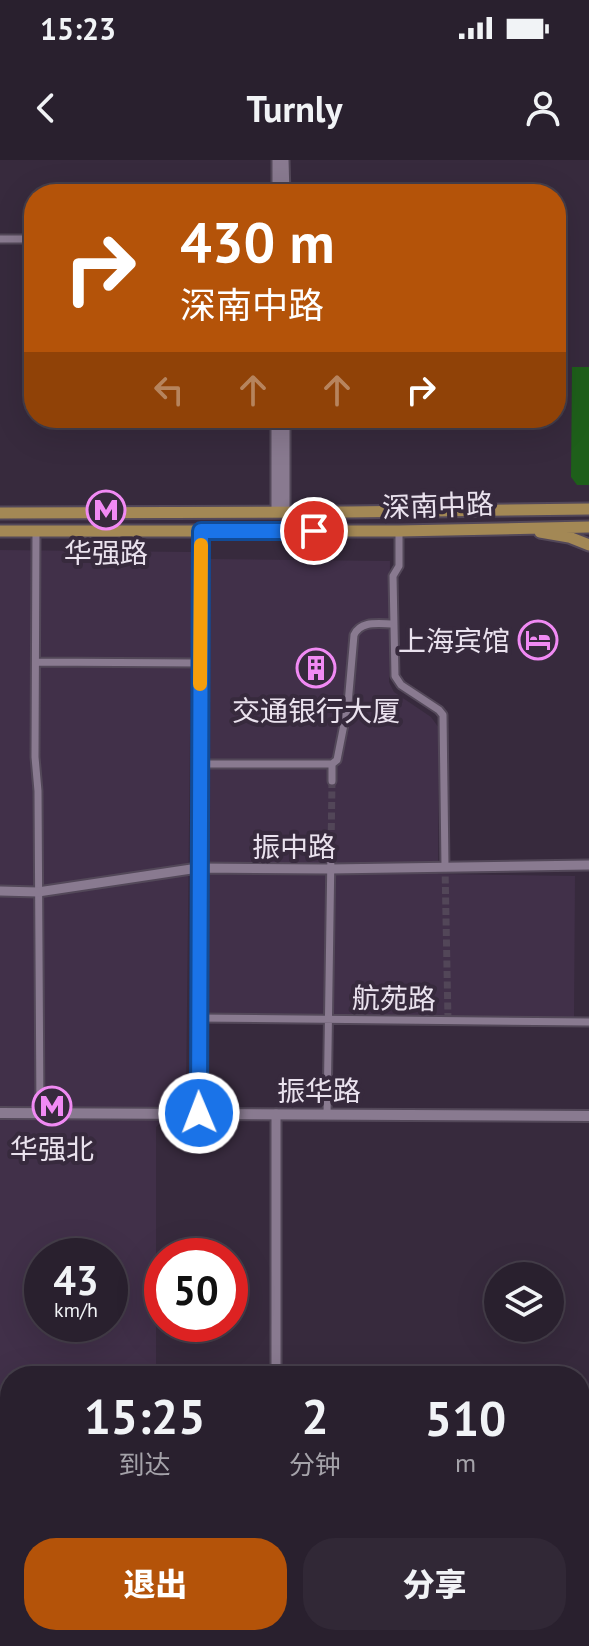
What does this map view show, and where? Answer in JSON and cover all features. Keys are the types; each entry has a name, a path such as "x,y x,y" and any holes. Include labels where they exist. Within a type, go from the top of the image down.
{"main road":[{"name":"深南中路","path":"0,513 589,509"},
{"path":"524,527 589,545"},
{"name":"深南中路","path":"0,531 399,531 589,527"},
{"path":"199,1113 201,531"},
{"name":"振华路","path":"0,1113 589,1116"}],"street":[{"path":"277,160 277,184"},
{"path":"284,160 285,184"},
{"path":"0,239 24,239"},
{"path":"276,428 280,511"},
{"path":"280,511 284,428"},
{"path":"36,531 35,757 38,791 40,1113"},
{"path":"399,531 399,566 393,576 396,681 443,715 445,866"},
{"path":"200,764 332,764 337,760 347,714 357,628 394,624"},
{"path":"36,662 200,663"},
{"path":"332,764 332,781"},
{"path":"327,1115 331,851"},
{"name":"振中路","path":"0,891 38,892 198,868 589,865"},
{"name":"航苑路","path":"198,1018 589,1022"},
{"path":"276,1114 276,1366"}],"shaded area":[{"path":"0,550 192,552 186,1098 156,1127 156,1238 144,1238 144,1342 156,1342 156,1366 0,1366"},
{"path":"207,559 390,561 389,682 394,692 431,717 439,728 438,874 575,876 574,1017 202,1013"}],"green space":[{"path":"572,367 589,367 589,485 577,485 571,477"}],"tunnel":[{"path":"331,851 332,781"},
{"path":"445,866 448,1020"}],"slow traffic":[{"path":"200,684 201,545"}],"place":[{"name":"华强路","path":"106,510"},
{"name":"上海宾馆","path":"538,640"},
{"name":"交通银行大厦","path":"316,668"},
{"name":"华强北","path":"52,1106"}],"route":[{"path":"199,1113 201,531 314,531"}]}
